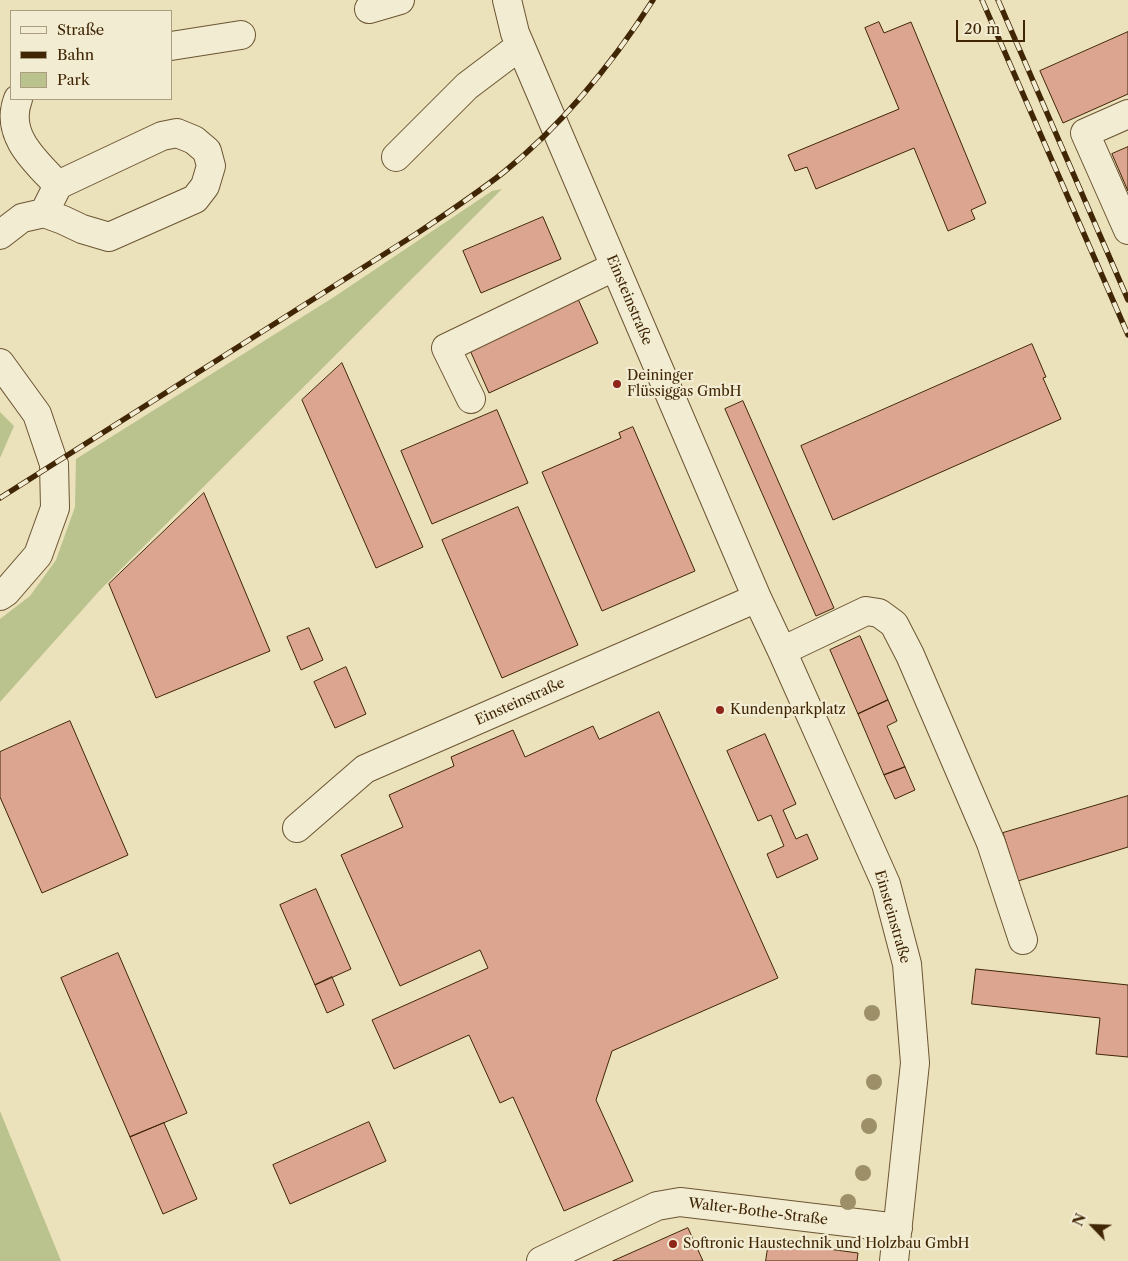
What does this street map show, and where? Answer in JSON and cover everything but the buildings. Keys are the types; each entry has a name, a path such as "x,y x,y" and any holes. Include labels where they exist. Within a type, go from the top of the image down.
{"street":[{"path":"369,9 400,0"},
{"name":"Einsteinstraße","path":"507,0 514,33 614,267 757,598 886,884 907,964 915,1063 894,1261"},
{"path":"172,46 241,34"},
{"path":"396,157 466,86 520,46"},
{"path":"11,107 15,128 27,152 58,185"},
{"path":"1128,114 1085,133 1128,230"},
{"path":"0,235 22,218 44,214 109,237 195,199 205,186 210,166 207,151 194,140 177,133 162,136 58,185 44,214"},
{"path":"471,399 446,348 614,267"},
{"path":"0,363 37,414 54,464 55,508 38,555 6,592 0,596"},
{"name":"Einsteinstraße","path":"297,828 365,770 757,598"},
{"path":"782,651 866,611 879,613 894,624 910,655 990,843 1023,940"},
{"name":"Walter-Bothe-Straße","path":"541,1261 658,1206 680,1202 898,1228"}],"green space":[{"path":"502,189 101,589 0,702 0,619 30,596 56,560 75,507 76,459 334,297 492,191"},
{"path":"0,412 14,426 0,458"},
{"path":"0,1111 61,1261 0,1261"}],"railway":[{"path":"0,498 416,234 504,172 546,134 585,92 621,47 653,0"},
{"path":"982,0 1128,335"},
{"path":"998,0 1128,300"}],"place":[{"name":"Deininger Flüssiggas GmbH","path":"617,384"},
{"name":"Kundenparkplatz","path":"720,710"},
{"name":"Softronic Haustechnik und Holzbau GmbH","path":"673,1244"}]}
